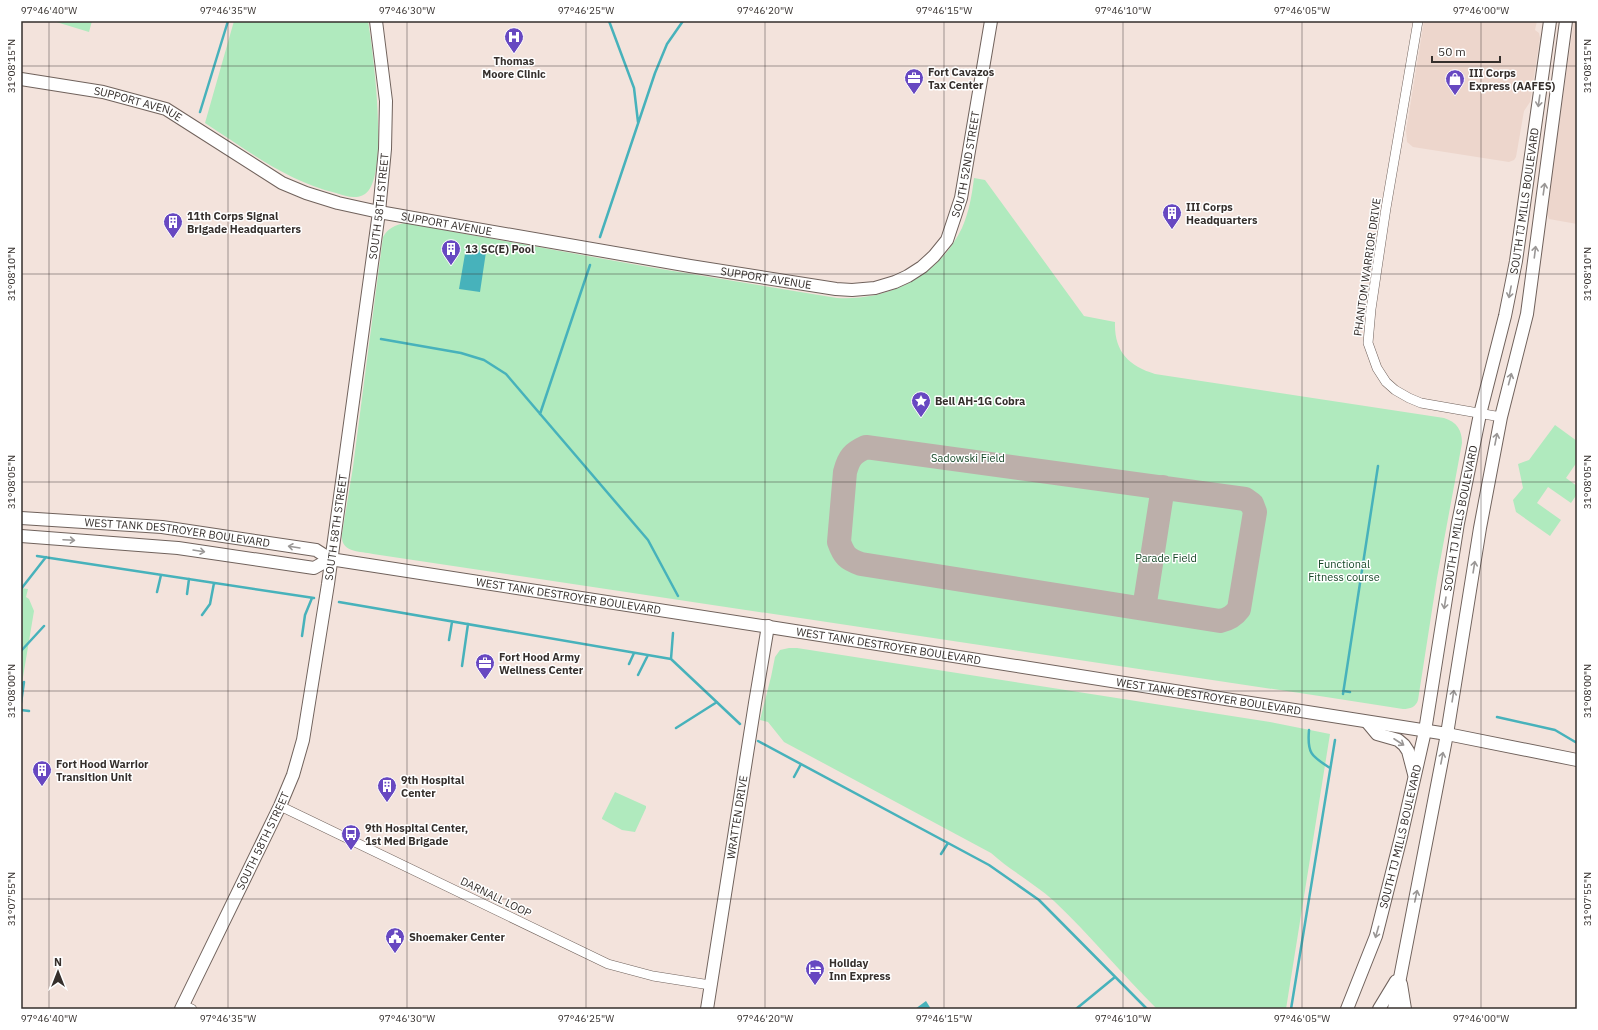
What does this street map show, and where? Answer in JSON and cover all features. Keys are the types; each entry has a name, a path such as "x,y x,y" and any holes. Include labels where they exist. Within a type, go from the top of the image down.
{"street":[{"name":"SOUTH 58TH STREET","path":"186,1008 294,775 303,740 328,584 330,559 379,212 385,149 386,101 376,21"},
{"name":"SOUTH 52ND STREET","path":"895,282 922,267 934,256 946,240 962,198 991,21"},
{"name":"PHANTOM WARRIOR DRIVE","path":"1418,21 1386,208 1368,343 1377,368 1386,382 1395,390 1409,398 1421,403 1501,417"},
{"name":"SOUTH TJ MILLS BOULEVARD","path":"1347,1009 1376,936 1401,837 1425,731 1458,523 1480,414 1505,316 1516,261 1550,21"},
{"name":"SOUTH TJ MILLS BOULEVARD","path":"1399,975 1447,734 1480,528 1501,417 1527,314 1566,21"},
{"name":"SUPPORT AVENUE","path":"21,79 103,92 166,109 282,183 306,193 338,203 379,212 690,266 836,289 852,290 874,288 895,282"},
{"name":"WEST TANK DESTROYER BOULEVARD","path":"21,518 162,527 316,550 330,559 768,626 1447,734 1577,760"},
{"name":"WEST TANK DESTROYER BOULEVARD","path":"21,536 54,540 142,544 314,568 330,559"},
{"name":"WRATTEN DRIVE","path":"707,1009 768,626"},
{"path":"1367,722 1377,734 1398,740 1404,745 1408,751 1415,777"},
{"name":"DARNALL LOOP","path":"280,806 608,964 653,976 710,985"},
{"path":"1379,1009 1399,975"},
{"path":"1384,1009 1399,975"},
{"path":"1389,1009 1399,975"},
{"path":"1394,1009 1399,975"},
{"path":"1398,1009 1399,975"},
{"path":"1399,975 1402,1009"},
{"path":"1399,975 1405,1009"}],"shaded area":[{"path":"1424,21 1537,21 1535,30 1539,33 1540,38 1530,102 1524,111 1516,157 1514,160 1509,162 1413,147 1407,142 1406,131"},
{"path":"1574,21 1577,21 1577,224 1549,219 1546,212"}],"green space":[{"path":"53,21 92,21 89,32"},
{"path":"234,21 368,21 376,84 378,140 377,164 373,183 365,194 358,197 347,196 300,181 268,164 205,123"},
{"name":"Sadowski Field","path":"974,178 985,180 1084,316 1115,322 1115,332 1120,349 1124,356 1137,367 1155,374 1444,418 1458,427 1461,434 1462,443 1437,578 1418,700 1414,706 1403,709 373,554 352,550 344,545 342,534 353,467 383,237 392,227 405,223 643,266 837,298 856,298 893,290 926,272 940,260 952,245 967,216"},
{"path":"1555,425 1577,441 1577,462 1566,478 1577,486 1577,494 1571,503 1548,487 1537,503 1561,520 1550,536 1516,512 1513,500 1523,488 1518,464 1529,460"},
{"path":"21,588 28,589 26,597 29,599 34,611 21,689"},
{"path":"797,648 1270,722 1330,734 1286,1009 1157,1009 1054,901 1039,888 1006,866 991,853 784,742 768,722 760,720 775,657 780,650"},
{"path":"615,792 646,806 635,832 622,830 602,819"}],"water":[{"path":"466,248 486,252 480,292 459,289"},
{"path":"926,1001 931,1009 915,1009"}],"waterway":[{"path":"200,112 228,21"},
{"path":"609,21 634,88 638,122"},
{"path":"600,237 655,73 667,44 683,21"},
{"path":"540,414 590,265"},
{"path":"381,339 461,353 484,360 506,374 648,540 678,596"},
{"path":"1343,694 1378,466"},
{"path":"37,556 314,598"},
{"path":"21,589 46,557"},
{"path":"157,592 161,575"},
{"path":"187,594 189,579"},
{"path":"202,615 210,604 214,583"},
{"path":"302,636 305,615 312,598"},
{"path":"339,602 671,659 740,724"},
{"path":"449,640 452,622"},
{"path":"462,666 468,624"},
{"path":"21,651 44,626"},
{"path":"671,659 673,633"},
{"path":"629,664 634,653"},
{"path":"638,675 648,655"},
{"path":"21,685 24,682 21,703"},
{"path":"1343,691 1350,692"},
{"path":"676,728 717,702"},
{"path":"21,710 29,711"},
{"path":"1497,717 1555,730 1577,743"},
{"path":"1309,730 1309,744 1314,757 1330,768"},
{"path":"1291,1009 1335,740"},
{"path":"758,741 989,865 1039,900 1147,1009"},
{"path":"794,777 801,764"},
{"path":"941,854 948,843"},
{"path":"1076,1009 1115,977"}],"taxiway":[{"path":"866,447 1245,499 1252,504 1255,512 1239,609 1231,617 1220,621 861,564 849,559 839,542 845,472 852,456 866,447"},
{"path":"1144,609 1163,487"}],"place":[{"name":"Thomas Moore Clinic","path":"514,54"},
{"name":"Fort Cavazos Tax Center","path":"914,95"},
{"name":"III Corps Express (AAFES)","path":"1455,96"},
{"name":"III Corps Headquarters","path":"1172,230"},
{"name":"11th Corps Signal Brigade Headquarters","path":"173,239"},
{"name":"13 SC(E) Pool","path":"451,266"},
{"name":"Bell AH-1G Cobra","path":"921,418"},
{"name":"Fort Hood Army Wellness Center","path":"485,680"},
{"name":"Fort Hood Warrior Transition Unit","path":"42,787"},
{"name":"9th Hospital Center","path":"387,803"},
{"name":"9th Hospital Center, 1st Med Brigade","path":"351,851"},
{"name":"Shoemaker Center","path":"395,954"},
{"name":"Holiday Inn Express","path":"815,986"}],"park label":[{"name":"Parade Field","path":"1166,558"},
{"name":"Functional Fitness course","path":"1344,570"}]}
